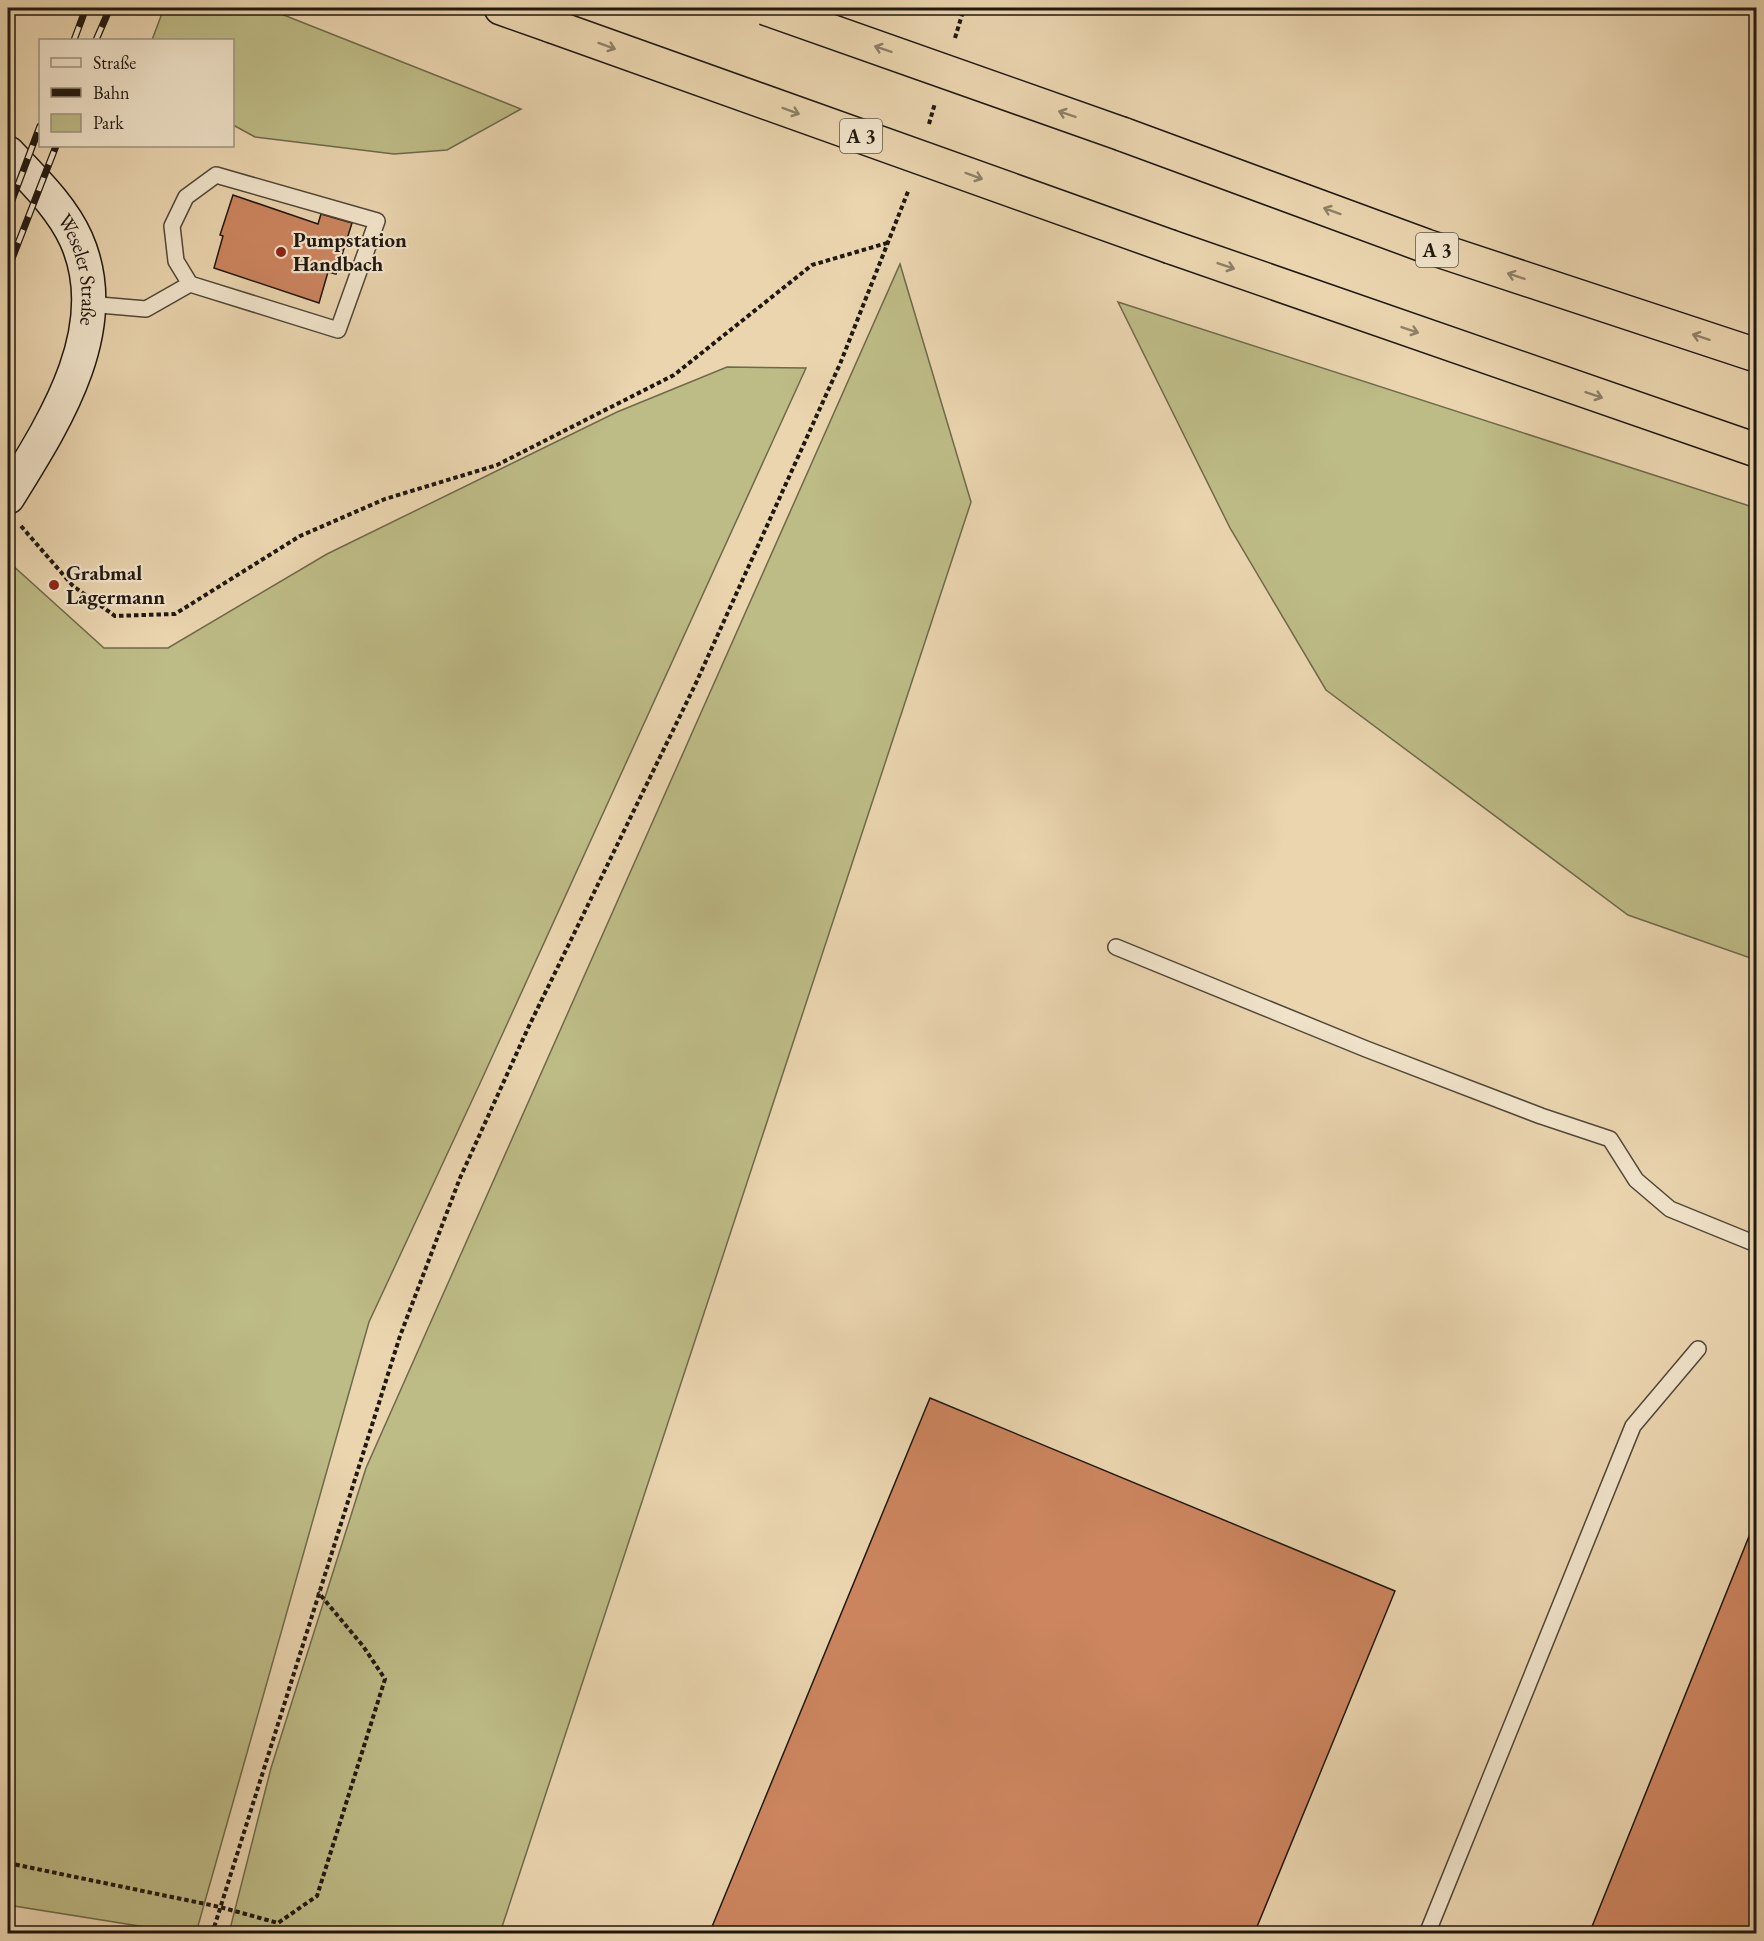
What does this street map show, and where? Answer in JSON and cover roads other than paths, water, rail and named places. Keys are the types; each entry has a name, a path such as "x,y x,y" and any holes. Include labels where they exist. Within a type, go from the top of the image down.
{"highway":[{"name":"A 3","path":"501,8 1171,247 1756,450"},
{"name":"A 3","path":"765,8 1122,134 1426,246 1756,356"}],"main road":[{"name":"Weseler Straße","path":"8,153 62,215 75,237 89,282 84,339 75,375 11,508"}],"lane":[{"path":"88,304 146,309 190,284 338,330 377,221 216,175 186,197 172,226 176,261 190,284"},
{"path":"1116,947 1376,1053 1540,1116 1610,1139 1636,1180 1670,1209 1756,1244"},
{"path":"1427,1934 1633,1426 1698,1349"}],"railway":[{"path":"74,39 86,8"},
{"path":"96,39 110,8"},
{"path":"8,211 39,129"},
{"path":"8,269 56,147"}],"place":[{"name":"Pumpstation Handbach","path":"281,252"},
{"name":"Grabmal Lagermann","path":"54,585"}]}
